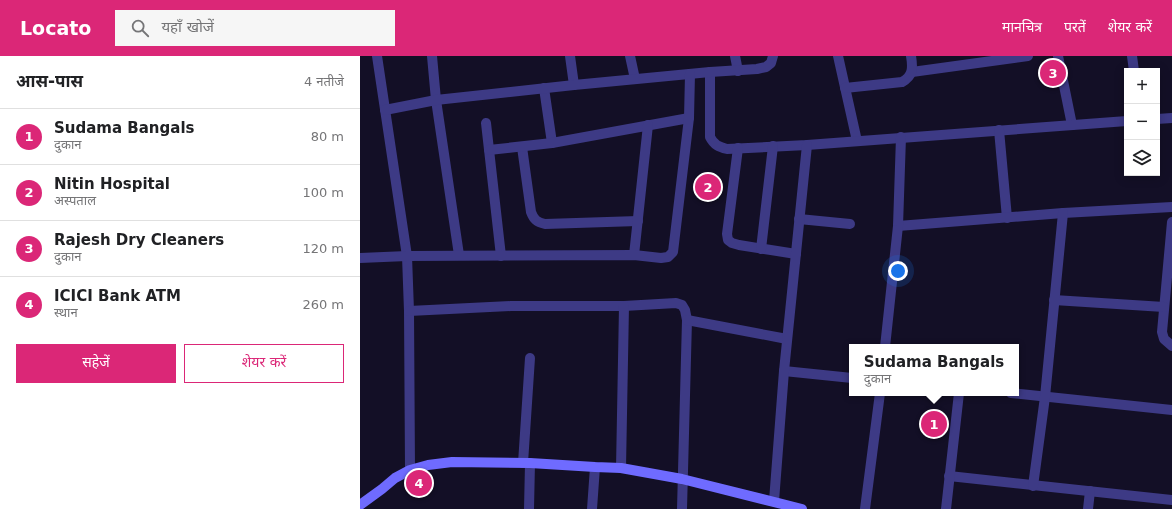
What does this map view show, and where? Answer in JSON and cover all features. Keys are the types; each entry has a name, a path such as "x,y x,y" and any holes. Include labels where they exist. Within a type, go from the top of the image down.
{"street":[{"path":"377,56 407,256 410,310 410,470"},
{"path":"432,56 436,100 459,255"},
{"path":"570,56 574,85"},
{"path":"630,56 635,79"},
{"path":"735,56 738,71"},
{"path":"385,110 436,100 544,88 766,68 771,63 773,56"},
{"path":"838,56 857,141"},
{"path":"845,88 902,82 908,79 912,72 911,56"},
{"path":"912,72 1028,56"},
{"path":"1058,56 1072,125"},
{"path":"1132,56 1134,68"},
{"path":"710,72 710,137 713,143 719,147 727,149 807,145 1124,121"},
{"path":"360,258 459,255 634,255 661,258 668,257 673,252 689,118 690,74"},
{"path":"544,88 552,143"},
{"path":"489,150 552,143 689,118"},
{"path":"1160,119 1172,118"},
{"path":"486,123 501,256"},
{"path":"634,255 648,125"},
{"path":"999,130 1007,218"},
{"path":"885,344 898,226 902,137"},
{"path":"774,501 784,371 807,145"},
{"path":"761,248 773,146"},
{"path":"522,147 530,212 537,222 545,224 638,220"},
{"path":"738,148 727,234 728,240 732,243 796,254"},
{"path":"898,226 1063,213 1172,207"},
{"path":"1033,486 1045,396 1063,213"},
{"path":"800,219 850,224"},
{"path":"1172,222 1162,332 1164,338 1172,346"},
{"path":"1054,300 1164,307"},
{"path":"410,310 511,306 624,306 676,303 682,305 685,310 687,320 682,509"},
{"path":"621,468 624,306"},
{"path":"687,320 787,339"},
{"path":"529,509 527,463 530,358"},
{"path":"784,371 849,378"},
{"path":"1019,394 1172,410"},
{"path":"865,509 880,396"},
{"path":"946,509 959,396"},
{"path":"362,505 395,478 410,470 428,465 452,462 527,463 621,468 682,479 802,509"},
{"path":"592,509 595,467"},
{"path":"949,476 1172,500"},
{"path":"1088,509 1090,491"}],"building":[{"path":"698,177 720,179 719,199 696,198"}],"place":[{"name":"Rajesh Dry Cleaners","path":"1053,73"},
{"name":"Nitin Hospital","path":"708,187"},
{"name":"Sudama Bangals","path":"934,424"},
{"name":"ICICI Bank ATM","path":"419,483"}]}
